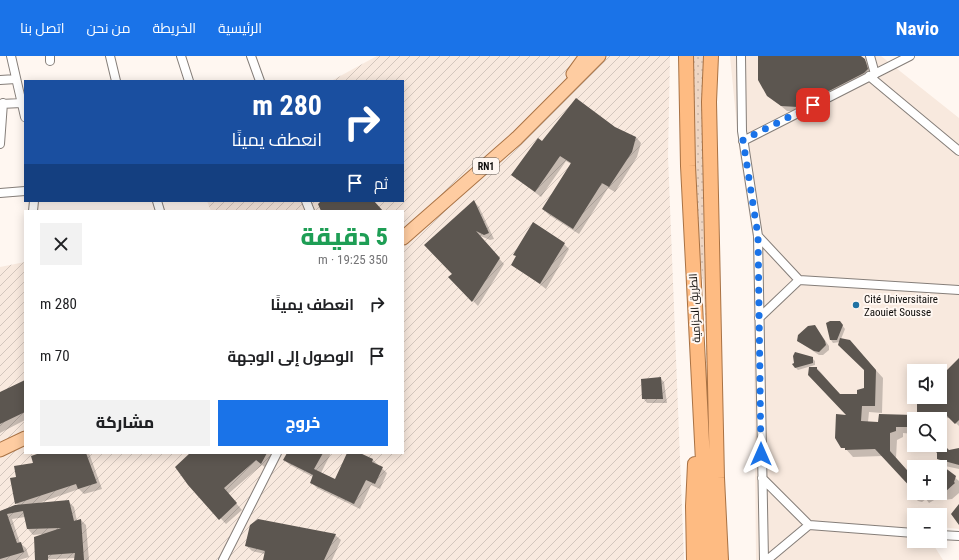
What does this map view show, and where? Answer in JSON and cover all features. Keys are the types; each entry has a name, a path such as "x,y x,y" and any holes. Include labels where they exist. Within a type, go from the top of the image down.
{"highway":[{"name":"الطريق الحزامية","path":"686,56 689,174 699,402 708,560"},
{"name":"الطريق الحزامية","path":"711,56 709,102 717,401 717,478 721,560"},
{"path":"717,401 727,490 730,560"},
{"path":"694,560 692,506 699,402"}],"main road":[{"name":"RN1","path":"564,89 586,56"},
{"name":"RN1","path":"404,237 517,138 564,89 584,73 599,56"},
{"path":"0,450 24,438"}],"street":[{"path":"11,56 24,112"},
{"path":"110,56 116,80"},
{"path":"181,56 189,80"},
{"path":"251,56 260,80"},
{"path":"741,56 743,140 758,236 762,478 765,560"},
{"path":"870,56 872,75 959,152"},
{"path":"743,140 910,56"},
{"path":"0,80 16,79"},
{"path":"0,144 1,104 22,103"},
{"path":"0,193 24,191"},
{"path":"758,236 799,280 959,290"},
{"path":"759,318 799,280"},
{"path":"223,560 276,454"},
{"path":"762,478 809,525 907,532"},
{"path":"765,560 809,525"},
{"path":"947,535 959,536"}],"shaded area":[{"path":"377,56 670,56 668,156 684,560 0,560 0,267 24,262 24,454 404,454 404,210 211,210 207,202 404,202 404,80 333,80"},
{"path":"691,56 708,56 704,239 711,450 707,450 707,371 704,292 698,240"},
{"name":"Cité Universitaire Zaouiet Sousse","path":"730,56 881,56 959,118 959,529 947,528 947,508 907,508 907,548 935,548 943,560 756,560 753,239 739,148"}],"building":[{"path":"758,56 861,56 865,59 868,69 864,73 798,107 781,106 767,96 758,80"},
{"path":"576,98 615,127 636,137 632,152 609,187 602,183 573,229 542,209 571,163 560,156 535,192 511,175 538,138 542,141"},
{"path":"474,200 489,233 484,235 476,231 500,258 472,302 448,277 452,274 424,245"},
{"path":"320,202 375,202 382,210 321,210 318,204"},
{"path":"533,222 565,243 540,284 511,265 516,256 513,255"},
{"path":"830,321 840,321 843,325 837,340 830,340 826,323"},
{"path":"815,325 826,345 819,352 814,351 797,341 798,335 808,326"},
{"path":"840,338 850,340 876,370 875,406 862,406 861,421 878,422 879,414 907,415 907,427 896,427 896,431 890,433 890,451 907,470 907,483 875,449 845,450 845,448 841,448 835,438 836,414 846,415 808,375 809,367 817,367 817,369 840,394 857,394 857,390 864,388 864,370 838,345"},
{"path":"795,352 813,357 813,363 795,368 792,364 794,363 793,356"},
{"path":"959,358 959,420 955,424 947,416 947,412 917,412 917,404 947,404 947,370"},
{"path":"661,377 663,399 642,399 641,379"},
{"path":"24,380 24,412 0,424 0,392"},
{"path":"947,448 949,450 959,448 959,465 947,462 947,460 937,459 936,452 947,452"},
{"path":"37,454 86,454 97,483 78,489 76,484 15,504 10,478 16,477 14,466 33,463 31,456"},
{"path":"189,454 266,454 261,464 256,460 224,488 237,503 219,520 188,485 175,467"},
{"path":"286,454 322,454 314,469 335,479 347,454 362,454 373,459 372,462 383,467 375,484 366,480 354,504 310,483 313,475 283,460"},
{"path":"947,469 956,476 955,483 947,490"},
{"path":"69,500 74,521 81,519 84,560 74,560 75,553 48,555 48,560 35,560 34,537 61,528 27,529 23,511 7,514 17,543 21,542 24,552 0,559 0,511 15,505"},
{"path":"959,504 959,525 951,514"},
{"path":"258,519 336,534 324,560 263,560 265,551 245,546 250,525"}],"place":[{"name":"Cité Universitaire Zaouiet Sousse","path":"856,305"}],"route":[{"path":"761,454 758,236 743,140 813,105"}]}
